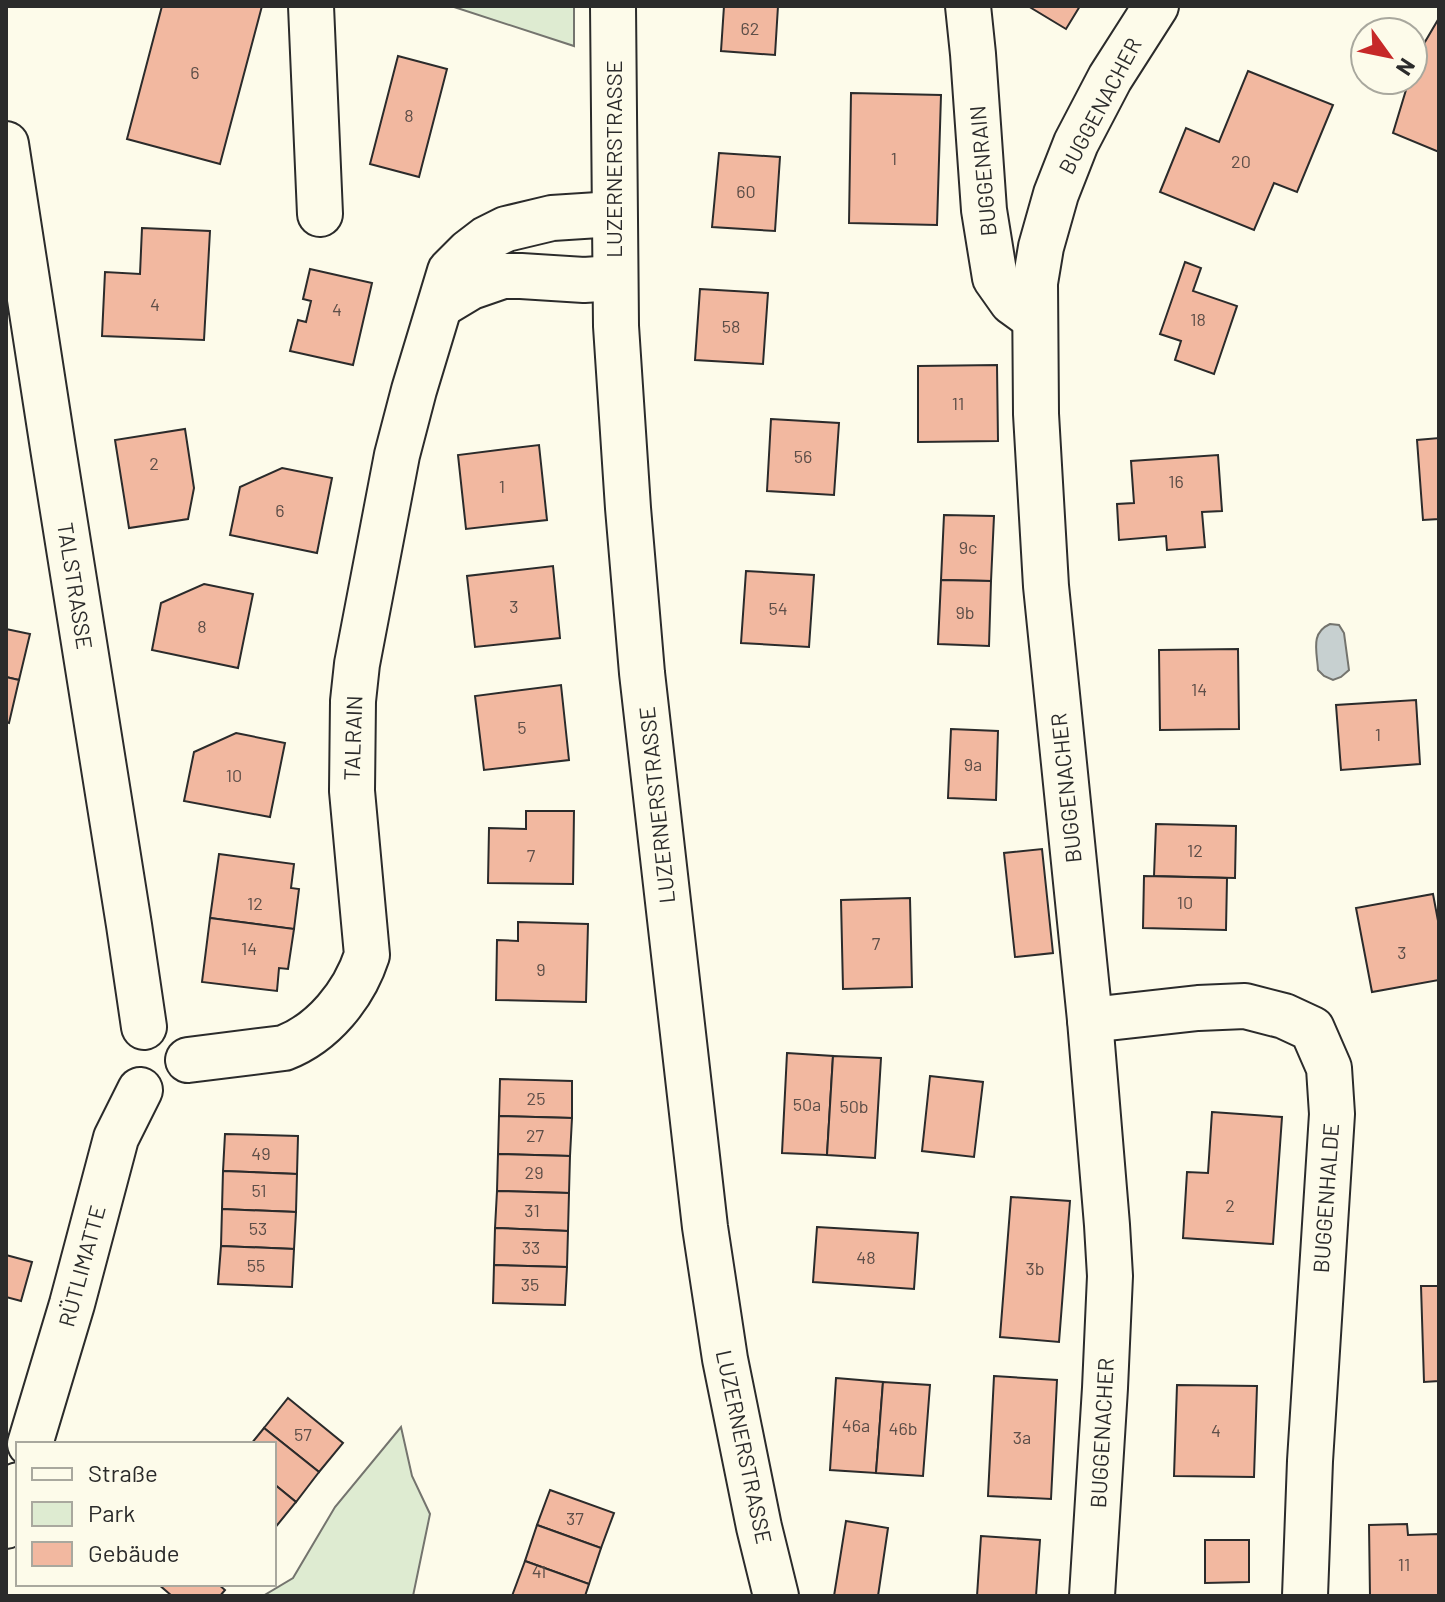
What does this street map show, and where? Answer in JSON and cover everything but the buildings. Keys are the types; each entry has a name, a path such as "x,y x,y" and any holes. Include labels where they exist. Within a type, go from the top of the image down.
{"street":[{"path":"311,6 320,214"},
{"name":"LUZERNERSTRASSE","path":"613,6 616,326 642,673 705,1227 725,1359 776,1596"},
{"name":"BUGGENRAIN","path":"968,6 984,210 995,278 1012,302 1034,318"},
{"name":"BUGGENACHER","path":"1092,1596 1110,1276 1090,1020 1046,586 1036,414 1035,283 1041,247 1056,194 1076,143 1110,78 1156,6"},
{"name":"TALSTRASSE","path":"6,144 144,1027"},
{"name":"TALRAIN","path":"188,1060 284,1048 299,1042 315,1031 347,997 361,974 367,955 352,791 353,701 357,664 397,455 450,271 486,239 506,229 552,218 614,214"},
{"path":"441,305 471,287 503,276 584,280 615,278"},
{"name":"BUGGENHALDE","path":"1090,1020 1245,1006 1284,1016 1312,1029 1329,1068 1332,1114 1310,1461 1305,1596"},
{"path":"156,1026 169,1029 180,1037 188,1060 180,1081 162,1093 140,1090 131,1084 121,1064 126,1041 144,1027 156,1026"},
{"name":"RÜTLIMATTE","path":"31,1442 72,1304 116,1138 140,1090"},
{"path":"6,1526 16,1492"}],"green space":[{"path":"451,6 574,6 574,46"},
{"path":"401,1427 412,1476 430,1514 413,1596 263,1596 293,1578 335,1507"}],"shaded area":[{"path":"1330,624 1339,625 1344,633 1349,670 1333,680 1318,670 1316,649 1320,632"}]}
